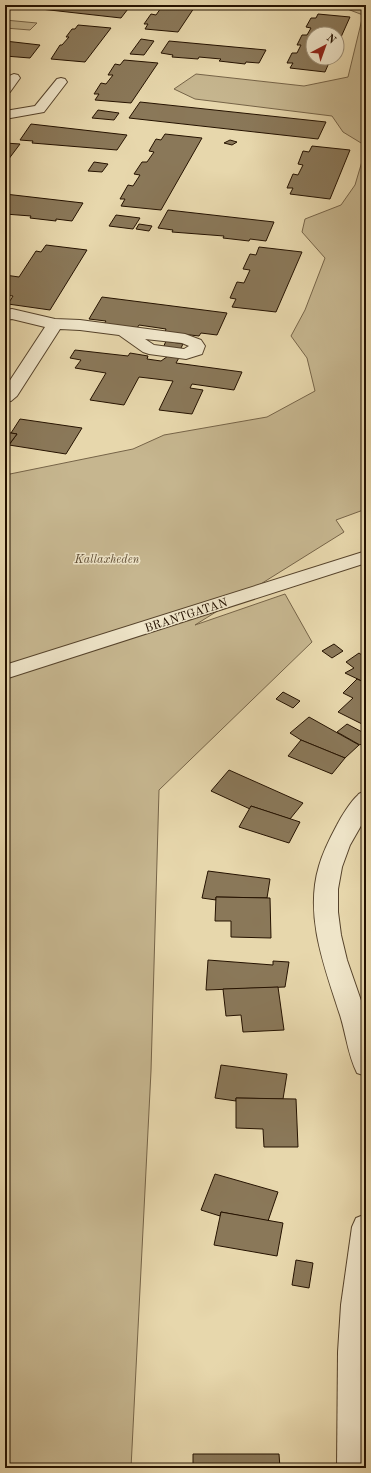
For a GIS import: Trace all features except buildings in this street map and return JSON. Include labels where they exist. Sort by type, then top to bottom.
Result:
[{"type":"street","points":[[5,89],[14,78]]},
{"type":"street","points":[[5,115],[39,109],[61,82]]},
{"type":"street","points":[[5,315],[12,314],[55,324],[80,325],[124,331]]},
{"type":"street","points":[[5,397],[11,392],[55,324]]},
{"type":"street","name":"BRANTGATAN","points":[[5,672],[366,557]]},
{"type":"street","points":[[366,800],[341,838],[328,872],[325,891],[331,948],[358,1028],[366,1065]]},
{"type":"street","points":[[353,1468],[359,1403],[353,1352],[355,1312],[366,1227]]},
{"type":"green space","points":[[342,5],[366,5],[366,146],[343,132],[332,116],[195,99],[174,89],[196,74],[304,86],[348,77],[363,15],[342,7]]},
{"type":"green space","points":[[5,20],[37,23],[30,30],[5,28]]},
{"type":"green space","name":"Kallaxheden","points":[[366,148],[366,237],[362,242],[366,247],[366,509],[336,520],[344,532],[195,625],[285,594],[312,642],[159,790],[151,1071],[131,1468],[5,1468],[5,475],[133,449],[164,435],[267,417],[315,391],[307,358],[291,336],[305,310],[325,258],[302,232],[305,219],[341,205],[355,185]]}]
